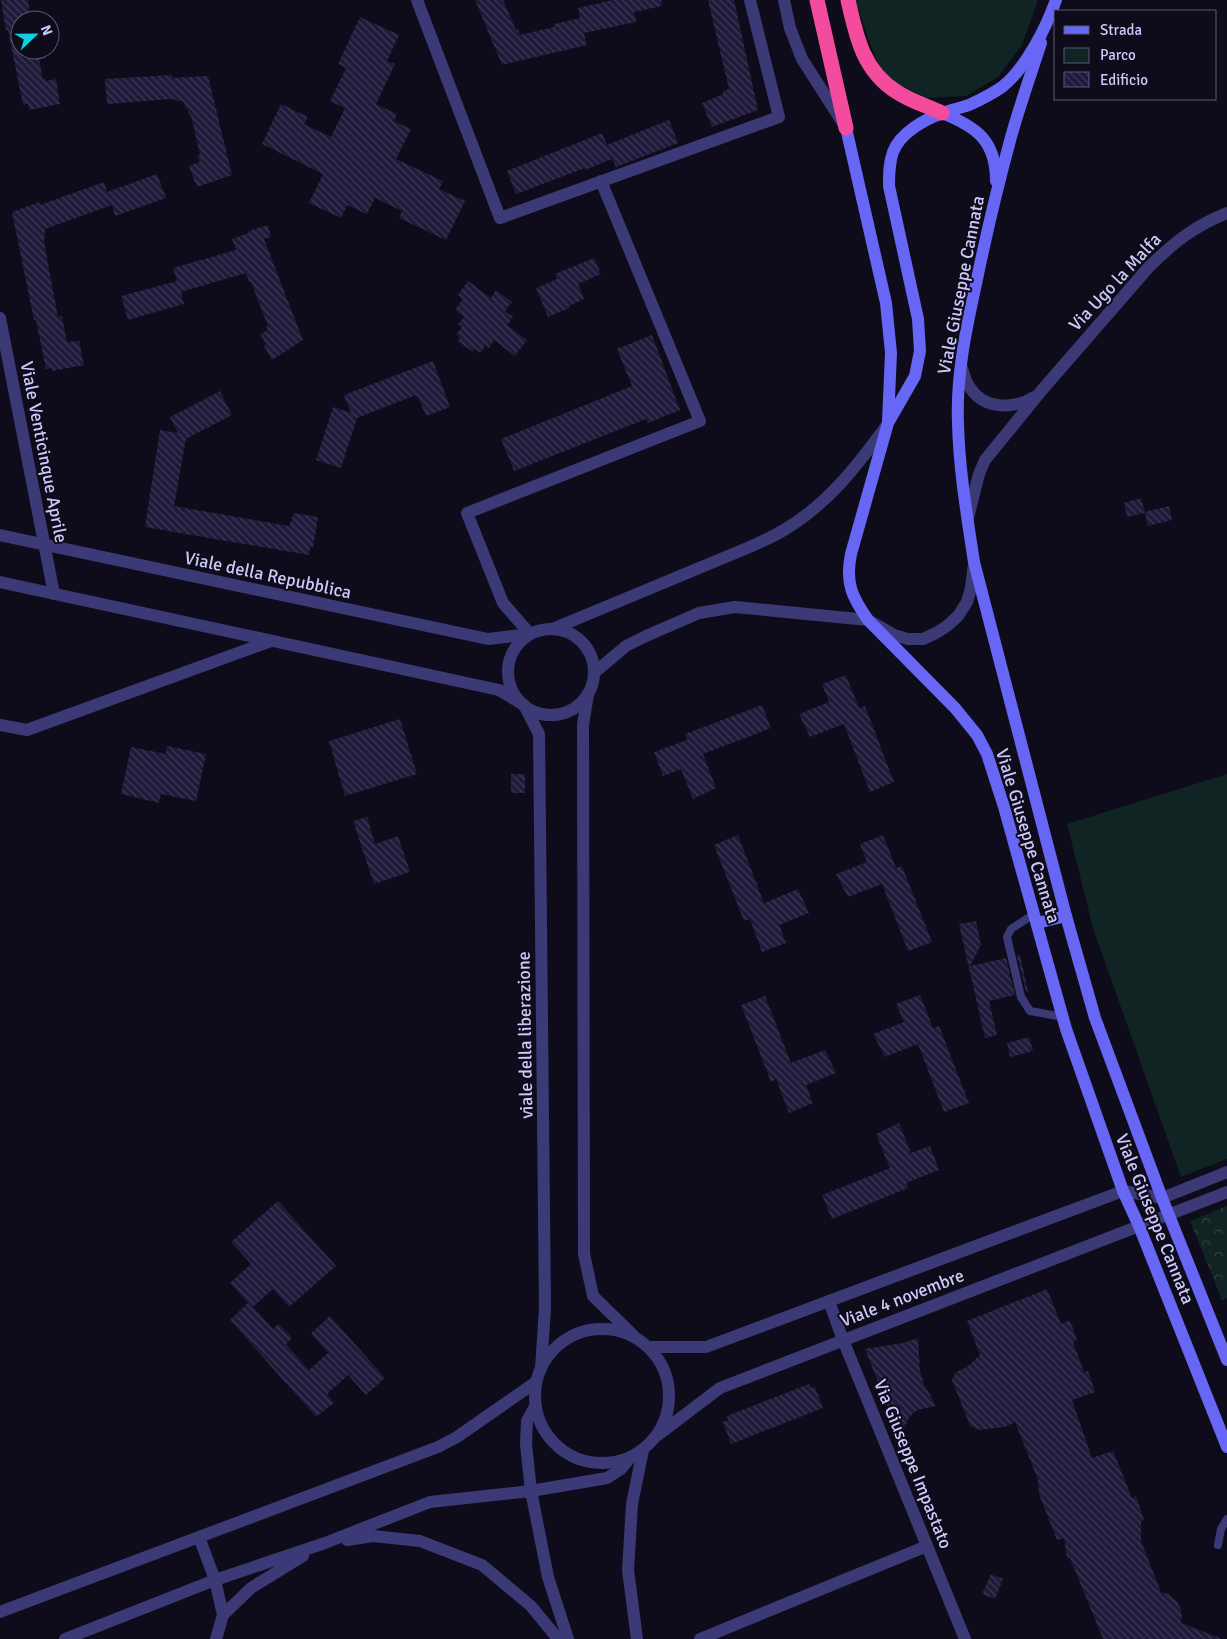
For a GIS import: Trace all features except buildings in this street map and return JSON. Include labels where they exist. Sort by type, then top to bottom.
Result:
[{"type":"highway","points":[[817,0],[846,128]]},
{"type":"highway","points":[[848,0],[858,40],[868,65],[880,79],[897,93],[942,113]]},
{"type":"street","points":[[417,0],[500,218],[779,117],[750,0]]},
{"type":"street","points":[[524,705],[514,695],[509,682],[508,668],[511,654],[519,642],[530,634],[542,629],[555,628],[784,530],[819,505],[854,470],[888,423],[891,352],[886,303],[846,128],[802,59],[790,28],[784,0]]},
{"type":"street","points":[[1047,24],[1056,0]]},
{"type":"street","name":"Viale Giuseppe Cannata","points":[[1047,24],[1020,67],[1003,86],[968,105],[929,119],[904,136],[894,150],[889,169],[889,186],[918,319],[920,351],[915,376],[888,423],[848,569],[851,592],[868,620],[955,708],[977,735],[987,754],[1080,1070],[1123,1192],[1139,1226],[1227,1447]]},
{"type":"street","name":"Viale Giuseppe Cannata","points":[[1047,24],[1012,136],[994,202],[971,308],[962,368],[958,422],[967,520],[974,562],[1066,916],[1095,1018],[1162,1198],[1227,1360]]},
{"type":"street","points":[[942,113],[976,130],[991,150],[995,163],[996,180],[994,202]]},
{"type":"street","points":[[530,634],[503,602],[467,513],[700,421],[602,181]]},
{"type":"street","name":"Via Ugo la Malfa","points":[[967,520],[978,474],[985,460],[1042,390],[1148,268],[1167,249],[1187,233],[1211,219],[1227,213]]},
{"type":"street","name":"Viale Venticinque Aprile","points":[[0,318],[54,594]]},
{"type":"street","name":"Via Ugo la Malfa","points":[[962,368],[971,389],[977,396],[995,405],[1003,406],[1022,403],[1033,398],[1042,390]]},
{"type":"street","name":"Viale della Repubblica","points":[[0,535],[488,639],[530,634]]},
{"type":"street","points":[[594,673],[626,646],[698,613],[735,607],[868,620],[894,635],[908,639],[923,639],[936,634],[958,616],[971,588],[974,562]]},
{"type":"street","points":[[0,582],[499,690],[537,713],[551,715],[566,712],[578,705],[588,694]]},
{"type":"street","points":[[555,628],[579,638],[590,654],[594,673],[588,694],[583,725],[584,1254],[593,1296],[633,1335],[649,1347],[663,1366],[669,1389],[668,1413],[658,1434],[644,1450],[630,1458],[610,1463],[589,1462],[570,1455],[553,1442],[542,1425],[536,1406],[536,1382],[540,1369],[552,1350],[569,1337],[590,1329],[612,1329],[633,1335]]},
{"type":"street","points":[[0,725],[26,730],[271,640]]},
{"type":"street","name":"viale della liberazione","points":[[524,705],[538,734],[545,1308],[540,1369]]},
{"type":"street","points":[[1035,918],[1066,916]]},
{"type":"street","points":[[1162,1198],[1227,1172]]},
{"type":"street","name":"Viale 4 novembre","points":[[649,1347],[706,1347],[1123,1192],[1162,1198]]},
{"type":"street","name":"Viale 4 novembre","points":[[658,1434],[720,1388],[1227,1192]]},
{"type":"street","name":"Via Giuseppe Impastato","points":[[829,1301],[843,1340],[965,1639]]},
{"type":"street","points":[[0,1612],[438,1446],[457,1437],[536,1382]]},
{"type":"street","points":[[536,1406],[527,1420],[526,1444],[531,1490],[548,1577],[568,1639]]},
{"type":"street","points":[[637,1639],[628,1570],[632,1504],[644,1450]]},
{"type":"street","points":[[65,1639],[215,1580],[325,1543],[430,1502],[531,1490],[607,1478],[621,1469],[630,1458]]},
{"type":"street","points":[[223,1615],[251,1588],[325,1543],[373,1536],[420,1541],[482,1565],[531,1606],[558,1639]]},
{"type":"street","points":[[199,1537],[215,1580],[223,1615],[216,1639]]},
{"type":"street","points":[[700,1639],[927,1546]]},
{"type":"lane","points":[[1035,918],[1011,929],[1007,937],[1021,997],[1030,1011],[1063,1017]]},
{"type":"lane","points":[[1218,1545],[1221,1529],[1227,1519]]},
{"type":"green space","points":[[855,0],[1038,0],[1022,45],[998,77],[966,96],[927,98],[893,82],[878,64]]},
{"type":"green space","points":[[1227,774],[1227,1159],[1181,1177],[1093,928],[1067,824]]},
{"type":"green space","points":[[1227,1206],[1227,1298],[1222,1300],[1190,1221]]}]
